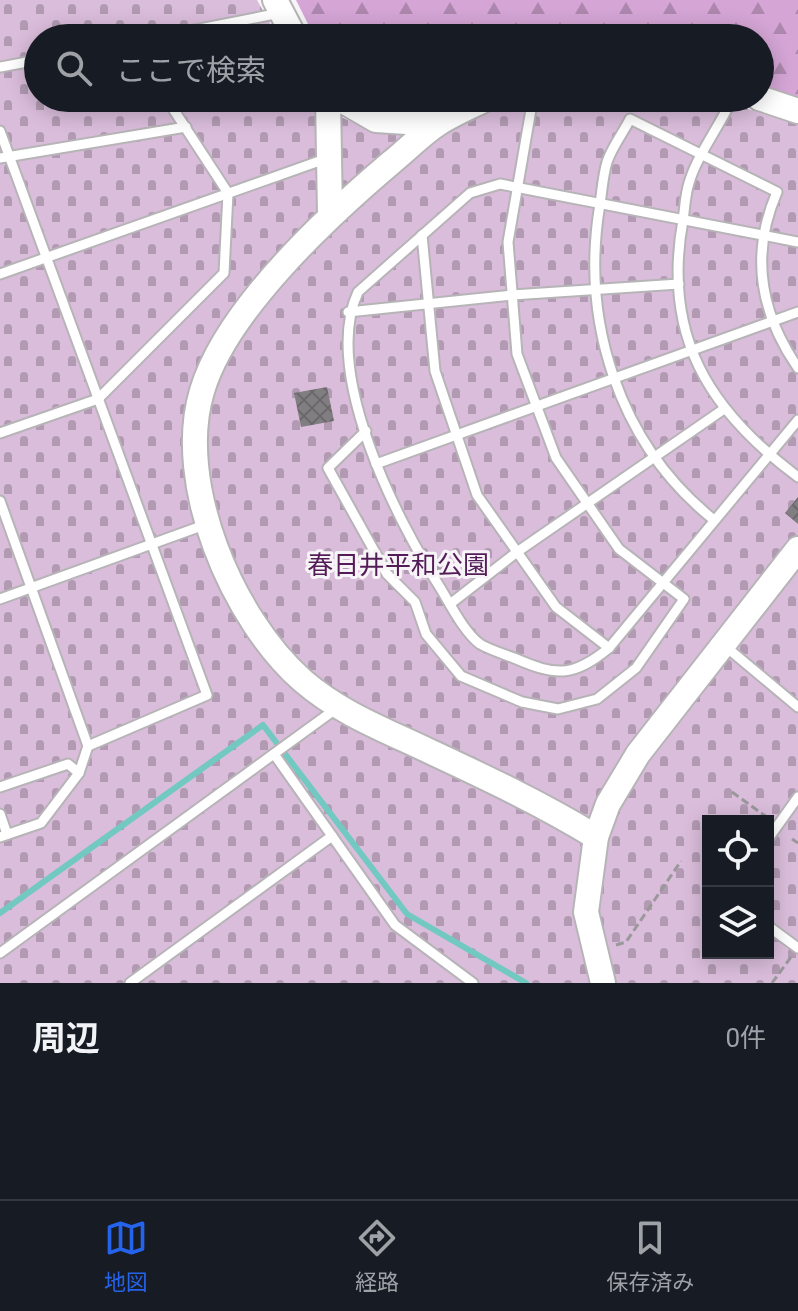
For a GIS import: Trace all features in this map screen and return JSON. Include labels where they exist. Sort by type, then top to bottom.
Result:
[{"type":"street","points":[[279,6],[288,24]]},
{"type":"street","points":[[774,103],[798,111]]},
{"type":"street","points":[[329,112],[332,157],[330,214]]},
{"type":"street","points":[[362,112],[376,120],[437,124]]},
{"type":"street","points":[[461,112],[437,124],[330,214],[232,327],[206,380],[195,426],[197,474],[207,524],[220,560],[256,625],[301,680],[337,708],[538,801],[596,837]]},
{"type":"street","points":[[603,983],[586,912],[596,837],[608,804],[638,754],[798,549]]},
{"type":"lane","points":[[209,24],[279,6]]},
{"type":"lane","points":[[0,67],[24,63]]},
{"type":"lane","points":[[0,433],[98,399],[224,273],[228,193],[176,112]]},
{"type":"lane","points":[[366,431],[328,468],[387,574],[415,602],[426,634],[461,676],[522,702],[558,709],[597,699],[636,668],[684,599],[619,549],[556,458],[517,354],[508,242],[531,112]]},
{"type":"lane","points":[[726,112],[689,182],[677,251],[681,317],[705,382],[724,409],[745,434],[798,477]]},
{"type":"lane","points":[[714,520],[681,493],[630,421],[599,336],[593,247],[607,162],[630,119],[777,192],[764,234],[761,269],[763,296],[779,341],[798,368]]},
{"type":"lane","points":[[4,157],[26,156],[186,127]]},
{"type":"lane","points":[[0,131],[4,157],[46,257],[207,695],[88,746]]},
{"type":"lane","points":[[0,274],[332,157]]},
{"type":"lane","points":[[798,242],[684,217],[500,184],[470,193],[358,292],[348,312],[352,386],[376,464],[407,535],[450,604],[480,643],[549,673],[587,666],[609,648],[798,420]]},
{"type":"lane","points":[[422,235],[435,371],[477,495],[556,607],[609,648]]},
{"type":"lane","points":[[348,312],[512,295],[679,284]]},
{"type":"lane","points":[[376,464],[798,312]]},
{"type":"lane","points":[[450,604],[517,552],[724,409]]},
{"type":"lane","points":[[0,501],[88,746],[79,773],[41,823],[4,836],[0,814]]},
{"type":"lane","points":[[0,599],[207,524]]},
{"type":"lane","points":[[723,644],[798,707]]},
{"type":"lane","points":[[0,953],[337,708]]},
{"type":"lane","points":[[274,754],[395,925],[473,983]]},
{"type":"lane","points":[[0,787],[68,764],[79,773]]},
{"type":"lane","points":[[774,831],[798,797]]},
{"type":"lane","points":[[130,983],[332,836]]},
{"type":"lane","points":[[774,930],[798,948]]},
{"type":"path","points":[[732,792],[778,825]]},
{"type":"path","points":[[792,839],[798,843]]},
{"type":"path","points":[[605,947],[626,942],[681,861]]},
{"type":"path","points":[[772,983],[798,948]]},
{"type":"green space","name":"春日井平和公園","points":[[0,0],[257,0],[270,24],[24,24],[24,112],[330,112],[374,132],[442,136],[490,112],[757,112],[798,125],[798,983],[0,983]]},
{"type":"green space","points":[[296,0],[798,0],[798,100],[774,92],[774,24],[308,24]]},
{"type":"building","points":[[327,387],[334,421],[301,427],[294,393]]},
{"type":"building","points":[[798,497],[798,524],[785,513]]},
{"type":"waterway","points":[[0,913],[263,725],[407,914],[526,983]]}]
